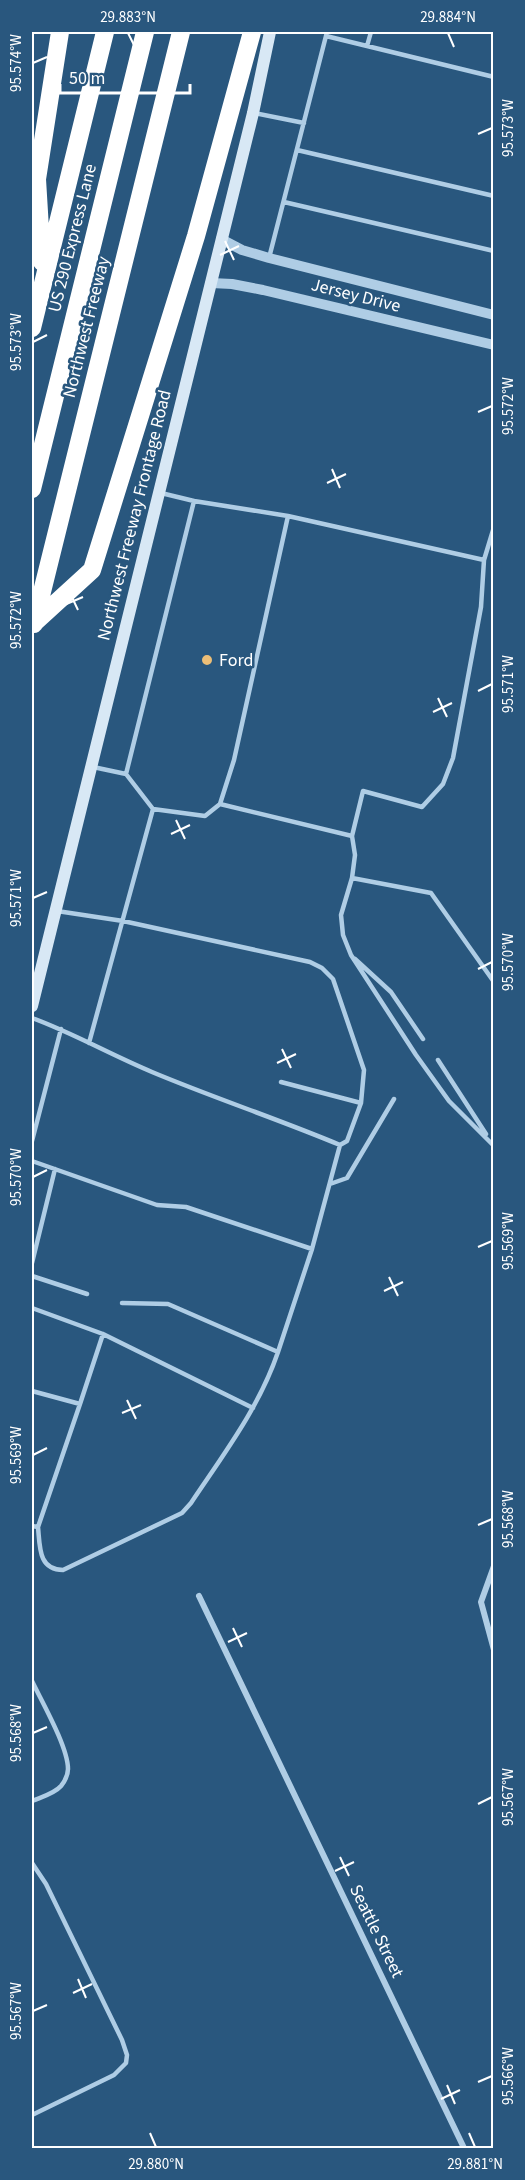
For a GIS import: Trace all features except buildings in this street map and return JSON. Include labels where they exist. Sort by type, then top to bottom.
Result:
[{"type":"highway","points":[[43,280],[37,179],[60,32]]},
{"type":"highway","points":[[32,328],[105,32]]},
{"type":"highway","name":"US 290 Express Lane","points":[[32,489],[145,32]]},
{"type":"highway","name":"Northwest Freeway","points":[[33,628],[181,32]]},
{"type":"highway","points":[[33,628],[92,570],[196,236],[252,32]]},
{"type":"main road","name":"Northwest Freeway Frontage Road","points":[[32,1006],[253,112],[270,32]]},
{"type":"street","name":"Jersey Drive","points":[[221,239],[242,250],[269,258],[494,315]]},
{"type":"street","name":"Jersey Drive","points":[[211,283],[232,284],[263,290],[494,345]]},
{"type":"street","points":[[494,1566],[481,1602],[494,1650]]},
{"type":"street","name":"Seattle Street","points":[[199,1596],[464,2148]]},
{"type":"lane","points":[[367,46],[371,32]]},
{"type":"lane","points":[[269,258],[326,34],[494,77]]},
{"type":"lane","points":[[253,112],[304,123]]},
{"type":"lane","points":[[297,150],[494,196]]},
{"type":"lane","points":[[284,202],[494,251]]},
{"type":"lane","points":[[158,493],[288,516],[484,560]]},
{"type":"lane","points":[[126,774],[194,501]]},
{"type":"lane","points":[[91,766],[126,774],[153,809],[205,816],[220,804],[234,760],[288,516]]},
{"type":"lane","points":[[489,1139],[449,1101],[403,1036],[351,956],[343,935],[341,915],[352,878],[355,855],[352,836],[363,791],[422,807],[443,784],[453,758],[481,607],[484,560],[494,527]]},
{"type":"lane","points":[[220,804],[352,836]]},
{"type":"lane","points":[[89,1043],[153,809]]},
{"type":"lane","points":[[352,878],[431,893],[494,982]]},
{"type":"lane","points":[[32,1018],[126,1061],[218,1099],[340,1144],[347,1142],[361,1103],[364,1070],[333,979],[322,968],[310,962],[123,921],[55,910]]},
{"type":"lane","points":[[351,956],[391,992],[423,1039]]},
{"type":"lane","points":[[32,1141],[60,1029]]},
{"type":"lane","points":[[438,1060],[494,1146]]},
{"type":"lane","points":[[281,1082],[361,1103]]},
{"type":"lane","points":[[330,1184],[347,1178],[394,1099]]},
{"type":"lane","points":[[103,1334],[80,1404],[34,1526],[45,1564],[52,1569],[63,1570],[182,1513],[191,1503],[253,1408],[270,1376],[312,1249],[340,1144]]},
{"type":"lane","points":[[32,1161],[157,1205],[186,1207],[312,1249]]},
{"type":"lane","points":[[32,1263],[55,1169]]},
{"type":"lane","points":[[32,1276],[87,1294]]},
{"type":"lane","points":[[122,1303],[168,1304],[278,1352]]},
{"type":"lane","points":[[32,1308],[103,1334],[253,1408]]},
{"type":"lane","points":[[32,1391],[80,1404]]},
{"type":"lane","points":[[32,1681],[61,1743],[68,1767],[67,1777],[55,1792],[32,1801]]},
{"type":"lane","points":[[32,1863],[46,1884],[122,2040],[127,2055],[126,2063],[114,2075],[32,2115]]},
{"type":"place","name":"Ford","points":[[207,660]]}]
